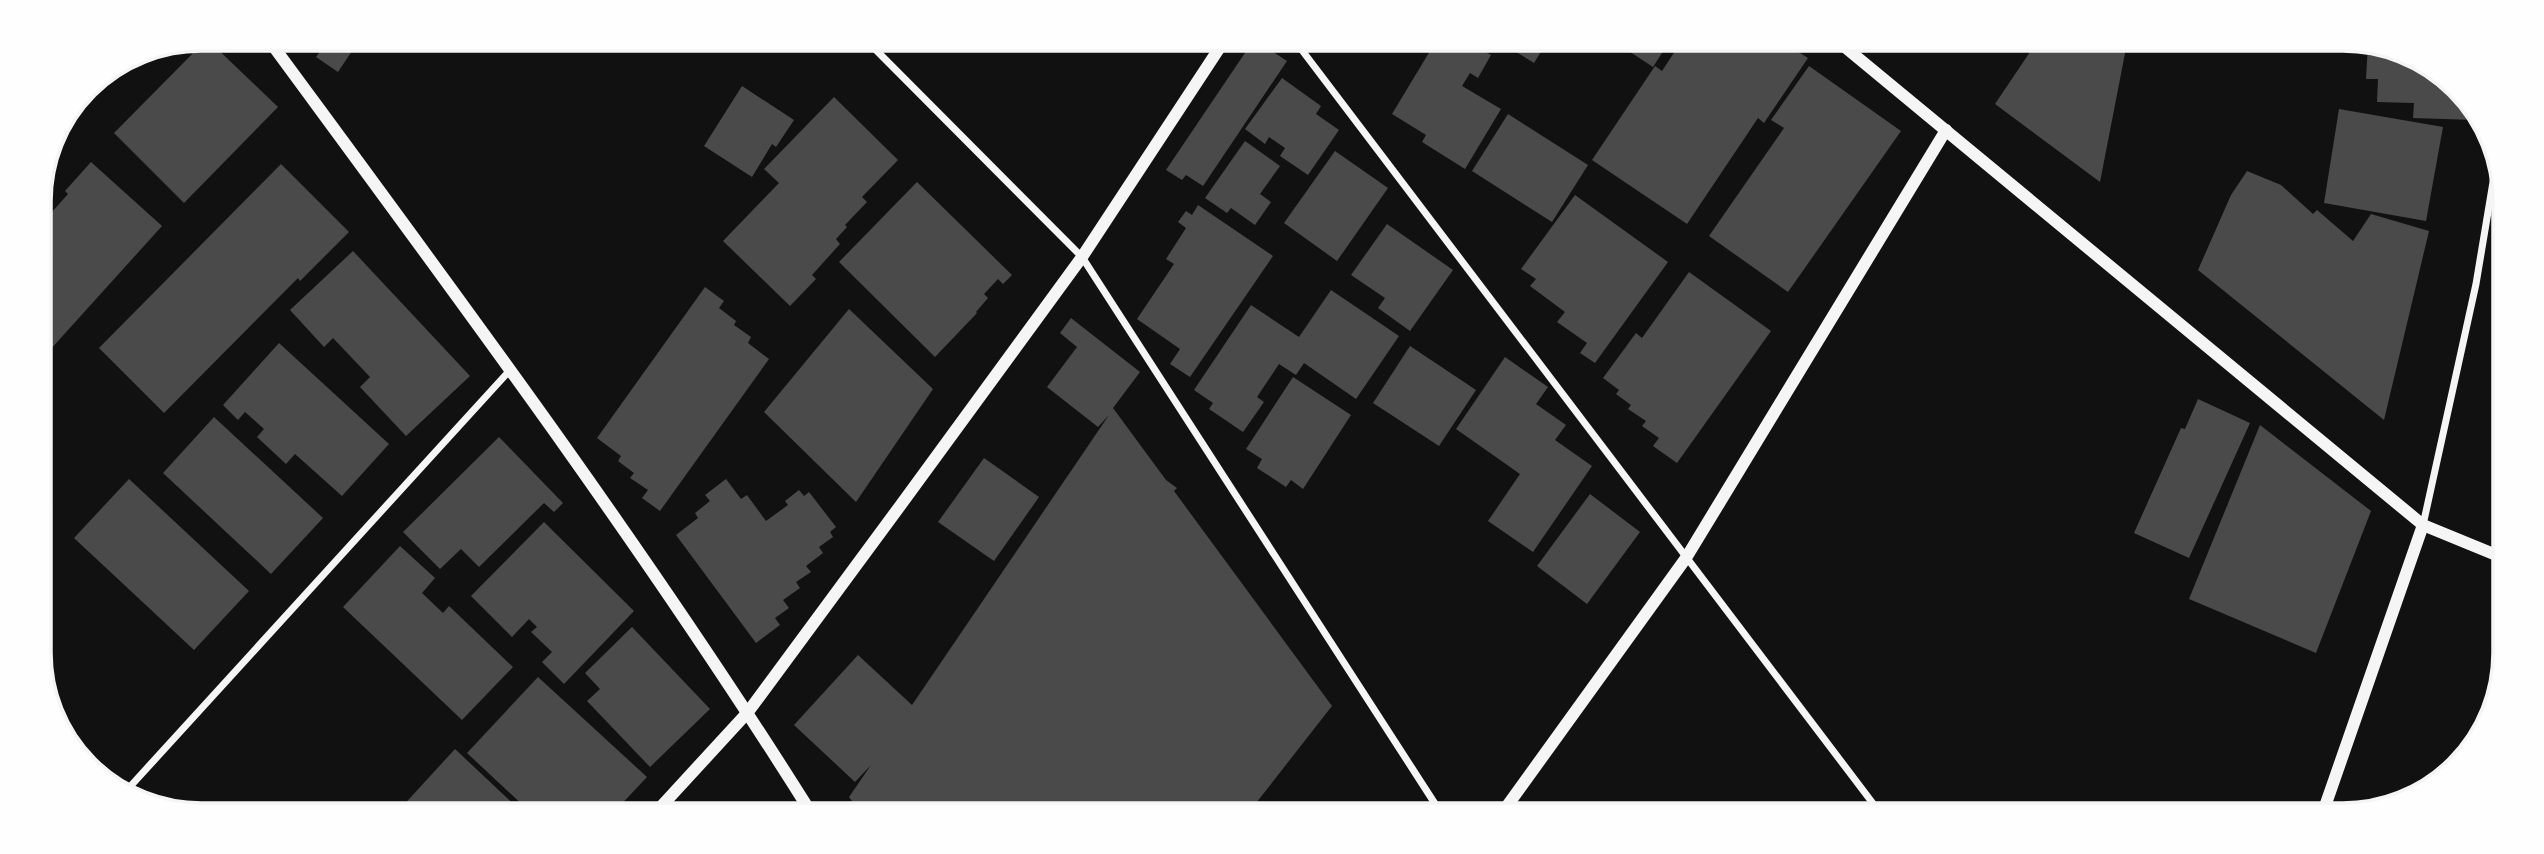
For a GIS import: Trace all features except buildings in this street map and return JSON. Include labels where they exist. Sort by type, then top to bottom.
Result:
[{"type":"street","points":[[277,51],[511,369],[748,712],[805,803]]},
{"type":"street","points":[[877,51],[1082,257],[1435,803]]},
{"type":"street","points":[[664,803],[748,712],[1082,257],[1217,51]]},
{"type":"street","points":[[1303,51],[1873,803]]},
{"type":"street","points":[[1850,51],[2423,526],[2493,553]]},
{"type":"street","points":[[1509,803],[1686,558],[1946,130]]},
{"type":"street","points":[[2326,803],[2423,526],[2476,284],[2492,186]]},
{"type":"street","points":[[131,786],[511,369]]}]
